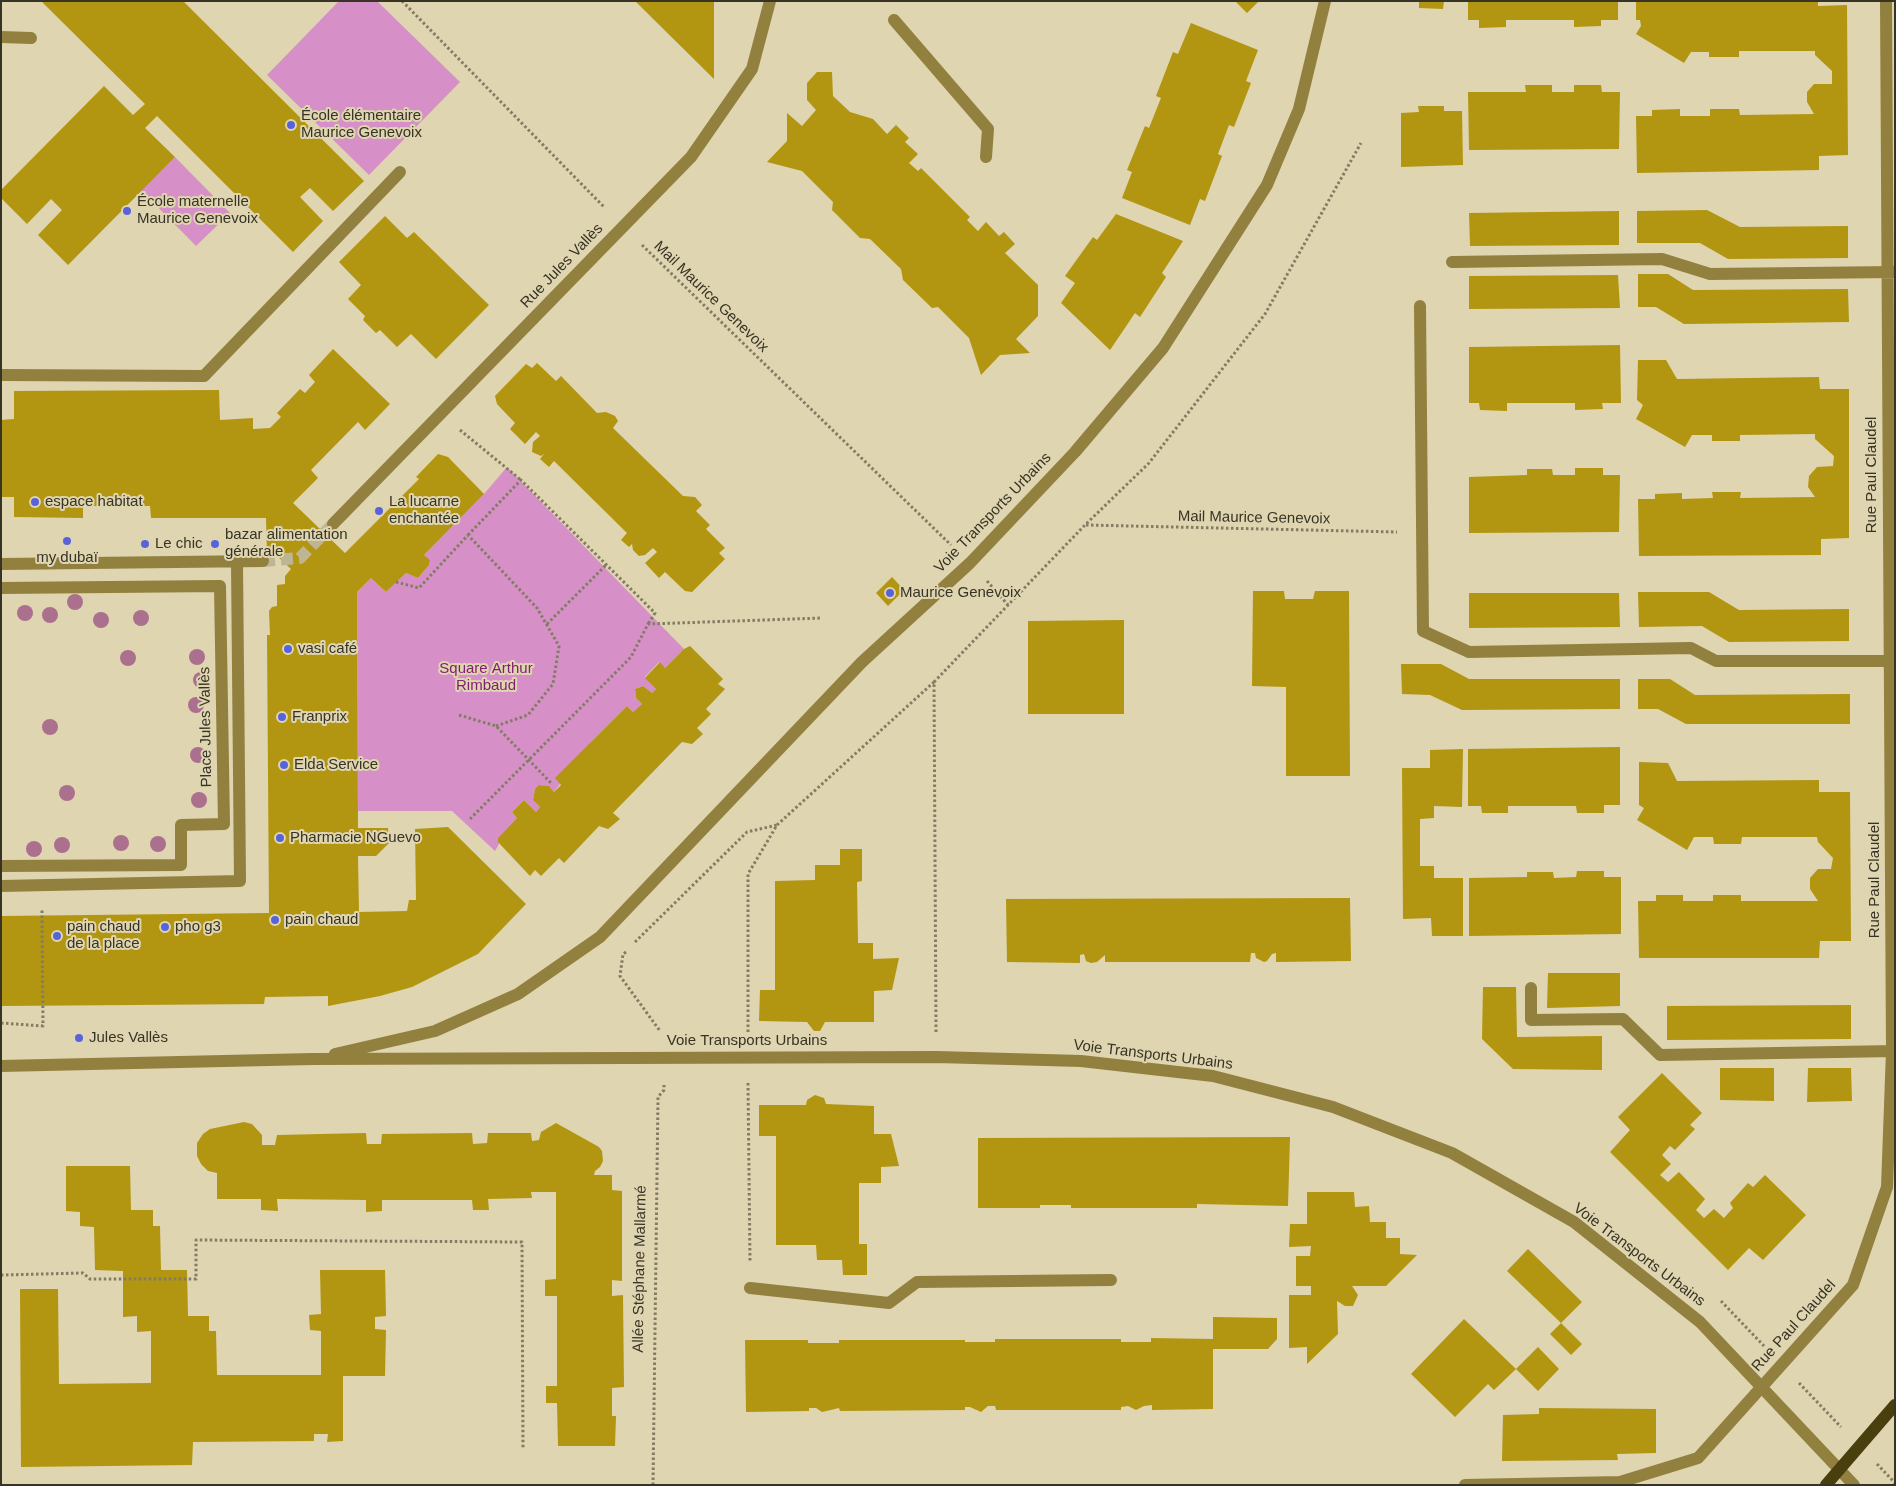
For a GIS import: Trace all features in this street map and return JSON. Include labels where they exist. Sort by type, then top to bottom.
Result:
[{"type":"main road","points":[[1826,1485],[1895,1405]]},
{"type":"street","name":"Rue Jules Vallès","points":[[333,524],[691,157],[752,69],[770,1]]},
{"type":"street","name":"Voie Transports Urbains","points":[[313,1059],[435,1031],[518,994],[600,938],[862,662],[970,563],[1075,452],[1163,348],[1262,194],[1299,109],[1325,1]]},
{"type":"street","name":"Rue Paul Claudel","points":[[1465,1485],[1620,1482],[1698,1458],[1853,1285],[1886,1186],[1894,1051],[1890,661],[1892,636],[1892,378],[1890,44],[1886,1]]},
{"type":"street","points":[[894,20],[988,129],[986,157]]},
{"type":"street","points":[[1,37],[30,38]]},
{"type":"street","points":[[1,375],[204,376],[400,172]]},
{"type":"street","points":[[1452,262],[1662,259],[1710,274],[1891,272]]},
{"type":"street","points":[[1420,306],[1423,631],[1470,652],[1691,648],[1716,661],[1890,661]]},
{"type":"street","points":[[1,564],[237,563],[263,561]]},
{"type":"street","points":[[1,886],[240,881],[237,563]]},
{"type":"street","name":"Place Jules Vallès","points":[[1,588],[220,586],[224,824],[181,825],[181,865],[1,866]]},
{"type":"street","points":[[1531,988],[1531,1020],[1623,1019],[1660,1055],[1894,1051]]},
{"type":"street","name":"Voie Transports Urbains","points":[[1,1066],[313,1059],[937,1057],[1081,1061],[1213,1076],[1333,1107],[1452,1153],[1574,1222],[1700,1322],[1854,1485]]},
{"type":"street","points":[[750,1288],[889,1303],[916,1282],[1111,1280]]},
{"type":"path","name":"Mail Maurice Genevoix","points":[[402,1],[623,226],[970,563],[1008,605]]},
{"type":"path","points":[[748,1021],[748,874],[777,825],[934,682],[1085,526],[1149,463],[1265,314],[1361,143]]},
{"type":"path","points":[[440,414],[521,480],[655,613],[631,657],[470,819]]},
{"type":"path","points":[[396,582],[419,588],[521,480]]},
{"type":"path","name":"Mail Maurice Genevoix","points":[[1085,526],[1422,532]]},
{"type":"path","points":[[468,536],[537,608],[559,646],[553,684],[528,715],[496,726]]},
{"type":"path","points":[[547,624],[606,565]]},
{"type":"path","points":[[648,624],[822,618]]},
{"type":"path","points":[[934,682],[937,1057]]},
{"type":"path","points":[[459,714],[496,726],[552,784]]},
{"type":"path","name":"Allée Stéphane Mallarmé","points":[[653,1485],[658,1097],[664,1090],[666,1038],[620,976],[623,954],[747,832],[777,825]]},
{"type":"path","points":[[1,1023],[43,1026],[40,916],[48,885]]},
{"type":"path","points":[[748,1099],[750,1288]]},
{"type":"path","points":[[1,1274],[83,1273],[90,1279],[196,1279],[196,1240],[522,1242],[523,1448]]},
{"type":"path","points":[[1721,1301],[1768,1350]]},
{"type":"path","points":[[1794,1378],[1848,1434]]},
{"type":"path","points":[[1875,1462],[1895,1483]]},
{"type":"green space","points":[[339,1],[377,1],[460,82],[369,175],[267,75]]},
{"type":"green space","points":[[175,157],[230,213],[196,246],[141,190]]},
{"type":"green space","name":"Square Arthur Rimbaud","points":[[507,467],[684,649],[665,668],[659,662],[645,677],[656,689],[652,693],[643,686],[635,689],[636,698],[642,704],[633,712],[627,706],[591,742],[554,792],[549,786],[540,785],[535,789],[533,800],[540,807],[536,812],[524,800],[512,812],[517,818],[498,838],[499,844],[495,851],[452,811],[358,811],[357,592],[371,578],[386,592],[406,573],[418,578],[429,565],[430,560],[424,555],[484,494]]},
{"type":"building","points":[[41,1],[183,1],[364,181],[333,211],[310,188],[300,197],[323,221],[293,252],[157,116],[145,128],[175,157],[68,265],[38,235],[62,210],[51,199],[27,224],[1,198],[1,190],[104,86],[133,115],[145,104]]},
{"type":"building","points":[[635,1],[714,1],[714,79]]},
{"type":"building","points":[[1235,1],[1259,1],[1247,13]]},
{"type":"building","points":[[1419,1],[1444,1],[1443,9],[1419,8]]},
{"type":"building","points":[[1468,1],[1618,1],[1618,20],[1601,20],[1601,26],[1574,27],[1574,20],[1506,20],[1506,27],[1479,28],[1479,20],[1468,20]]},
{"type":"building","points":[[1636,1],[1818,1],[1818,6],[1847,5],[1848,155],[1819,156],[1819,170],[1637,173],[1636,116],[1652,116],[1652,110],[1680,109],[1680,116],[1710,116],[1710,109],[1739,109],[1740,115],[1814,114],[1807,102],[1807,92],[1814,84],[1832,84],[1832,71],[1815,55],[1815,51],[1739,51],[1739,57],[1709,57],[1709,52],[1691,52],[1684,63],[1636,34],[1641,26],[1640,20],[1636,20]]},
{"type":"building","points":[[1191,23],[1258,50],[1246,81],[1251,83],[1234,127],[1229,125],[1218,154],[1222,156],[1205,201],[1200,199],[1190,225],[1122,198],[1132,172],[1127,170],[1145,126],[1149,128],[1161,98],[1156,96],[1173,52],[1178,54]]},
{"type":"building","points":[[817,72],[832,72],[833,96],[850,112],[873,119],[887,134],[896,125],[909,138],[905,142],[918,154],[909,163],[918,171],[921,168],[970,217],[967,220],[978,231],[986,222],[999,236],[1004,232],[1015,244],[1005,253],[1038,285],[1038,316],[1016,339],[1030,353],[1000,355],[981,375],[969,338],[938,307],[932,308],[903,280],[901,269],[870,239],[860,238],[832,210],[833,202],[802,171],[767,162],[787,141],[787,113],[802,126],[816,110],[807,100],[807,83]]},
{"type":"building","points":[[1525,85],[1552,85],[1552,92],[1574,92],[1574,85],[1601,85],[1602,92],[1620,92],[1619,149],[1469,150],[1468,92],[1526,92]]},
{"type":"building","points":[[1418,106],[1444,106],[1444,111],[1462,111],[1463,165],[1401,167],[1401,113],[1419,112]]},
{"type":"building","points":[[1707,210],[1740,227],[1848,226],[1848,258],[1728,259],[1700,243],[1637,243],[1637,211]]},
{"type":"building","points":[[1619,211],[1619,245],[1470,246],[1469,213]]},
{"type":"building","points":[[1116,214],[1183,241],[1162,273],[1166,277],[1140,317],[1135,313],[1110,350],[1061,303],[1075,283],[1065,276],[1093,237],[1097,240]]},
{"type":"building","points":[[385,216],[407,238],[414,232],[489,305],[436,359],[411,334],[397,347],[380,330],[376,333],[363,320],[365,316],[348,299],[361,285],[339,262]]},
{"type":"building","points":[[1638,274],[1668,274],[1693,290],[1848,289],[1849,322],[1684,324],[1656,307],[1638,307]]},
{"type":"building","points":[[1618,275],[1620,308],[1469,309],[1469,276]]},
{"type":"building","points":[[1620,345],[1621,403],[1602,403],[1603,409],[1575,410],[1575,403],[1507,403],[1507,411],[1480,410],[1479,403],[1469,403],[1469,347]]},
{"type":"building","points":[[333,349],[390,404],[365,430],[358,422],[311,470],[318,478],[293,503],[345,553],[419,479],[416,477],[438,454],[448,457],[484,494],[424,555],[430,560],[429,565],[418,578],[406,573],[386,592],[371,578],[357,592],[358,828],[388,828],[389,843],[376,856],[358,856],[359,912],[407,911],[409,900],[416,900],[415,829],[448,827],[526,904],[478,954],[412,987],[380,996],[328,1006],[328,996],[265,997],[264,1004],[1,1006],[1,916],[269,913],[267,635],[270,635],[269,611],[272,607],[277,606],[277,585],[285,584],[285,576],[291,569],[277,556],[267,555],[266,518],[151,518],[150,506],[83,506],[83,518],[14,517],[14,497],[1,497],[1,420],[14,419],[14,391],[219,390],[220,420],[253,418],[253,429],[270,428],[281,417],[277,413],[300,389],[305,393],[315,382],[309,375]]},
{"type":"building","points":[[1638,360],[1666,360],[1677,379],[1819,377],[1820,389],[1849,389],[1849,538],[1821,539],[1821,555],[1639,556],[1638,499],[1655,499],[1655,494],[1682,493],[1682,499],[1713,498],[1712,492],[1741,492],[1740,498],[1815,497],[1808,487],[1809,476],[1817,467],[1833,466],[1834,456],[1815,439],[1815,434],[1740,435],[1740,441],[1712,441],[1712,435],[1692,435],[1685,447],[1636,419],[1643,405],[1637,400]]},
{"type":"building","points":[[537,363],[556,381],[561,376],[597,413],[606,412],[615,416],[618,421],[613,428],[683,496],[695,497],[702,505],[696,511],[710,525],[706,529],[725,548],[719,553],[725,559],[692,592],[685,591],[665,572],[659,578],[645,563],[657,552],[653,548],[645,555],[639,556],[633,550],[632,544],[629,547],[621,540],[627,533],[554,461],[549,467],[540,459],[544,454],[541,456],[532,452],[533,442],[540,436],[536,432],[525,444],[510,429],[515,423],[497,404],[495,396],[526,364],[532,368]]},
{"type":"building","points":[[1575,468],[1603,468],[1603,475],[1620,475],[1619,532],[1469,533],[1469,477],[1527,475],[1527,469],[1552,469],[1553,475],[1575,475]]},
{"type":"building","points":[[892,577],[904,590],[888,606],[876,593]]},
{"type":"building","points":[[1253,591],[1284,591],[1285,599],[1313,599],[1315,591],[1349,591],[1350,776],[1286,776],[1286,687],[1252,686]]},
{"type":"building","points":[[1638,592],[1709,592],[1739,610],[1849,609],[1849,641],[1729,642],[1702,626],[1639,627]]},
{"type":"building","points":[[1469,593],[1619,593],[1620,627],[1469,628]]},
{"type":"building","points":[[1124,620],[1124,714],[1028,714],[1028,621]]},
{"type":"building","points":[[690,646],[723,679],[718,684],[725,689],[706,709],[711,714],[697,728],[703,734],[692,744],[682,742],[613,813],[620,819],[608,829],[599,826],[564,863],[559,858],[541,876],[535,870],[530,876],[498,842],[498,838],[517,818],[512,812],[524,800],[536,812],[540,807],[533,800],[535,789],[539,785],[549,786],[554,792],[561,785],[555,778],[627,706],[633,712],[642,704],[636,698],[635,689],[643,686],[652,693],[656,689],[645,678],[660,662],[665,668],[684,649]]},
{"type":"building","points":[[1401,664],[1441,664],[1469,679],[1620,679],[1620,709],[1462,710],[1430,695],[1402,694]]},
{"type":"building","points":[[1638,679],[1670,679],[1695,695],[1850,694],[1850,724],[1686,724],[1658,709],[1638,709]]},
{"type":"building","points":[[1620,747],[1620,805],[1604,805],[1604,813],[1577,813],[1576,806],[1508,806],[1508,813],[1482,813],[1481,806],[1468,806],[1468,749]]},
{"type":"building","points":[[1463,749],[1462,807],[1434,806],[1434,818],[1420,819],[1420,866],[1434,866],[1434,878],[1463,878],[1463,936],[1432,936],[1431,918],[1403,919],[1402,768],[1430,768],[1430,750]]},
{"type":"building","points":[[1639,762],[1668,763],[1677,781],[1819,780],[1819,792],[1850,792],[1851,941],[1820,941],[1819,958],[1639,958],[1638,901],[1656,901],[1656,895],[1683,895],[1683,901],[1713,901],[1713,895],[1741,895],[1741,901],[1818,901],[1810,889],[1810,878],[1818,869],[1831,869],[1833,858],[1818,842],[1817,837],[1742,837],[1741,844],[1714,844],[1713,837],[1694,837],[1687,850],[1637,820],[1644,808],[1639,805]]},
{"type":"building","points":[[840,849],[862,849],[862,881],[857,882],[858,943],[873,943],[873,959],[899,958],[892,990],[874,991],[874,1022],[825,1022],[820,1031],[814,1031],[807,1022],[759,1021],[760,990],[775,990],[775,881],[815,880],[815,865],[840,865]]},
{"type":"building","points":[[1577,871],[1604,871],[1604,877],[1621,877],[1621,934],[1469,936],[1469,878],[1527,877],[1527,872],[1553,872],[1554,878],[1576,877]]},
{"type":"building","points":[[1350,898],[1351,961],[1276,962],[1276,953],[1272,954],[1264,962],[1256,958],[1255,953],[1251,953],[1250,962],[1105,962],[1105,955],[1097,962],[1091,963],[1086,961],[1084,954],[1080,955],[1080,963],[1007,962],[1006,899]]},
{"type":"building","points":[[1548,973],[1620,973],[1620,1006],[1547,1008]]},
{"type":"building","points":[[1483,987],[1516,987],[1517,1037],[1602,1036],[1602,1070],[1513,1069],[1482,1039]]},
{"type":"building","points":[[1851,1005],[1851,1039],[1667,1040],[1667,1006]]},
{"type":"building","points":[[1720,1068],[1774,1068],[1774,1101],[1720,1100]]},
{"type":"building","points":[[1808,1068],[1851,1068],[1852,1101],[1807,1102]]},
{"type":"building","points":[[1662,1073],[1702,1113],[1690,1125],[1695,1129],[1675,1150],[1670,1146],[1662,1155],[1671,1164],[1660,1175],[1668,1182],[1679,1172],[1705,1199],[1696,1210],[1704,1218],[1714,1209],[1724,1218],[1733,1208],[1730,1203],[1748,1183],[1753,1187],[1765,1175],[1806,1215],[1763,1260],[1749,1248],[1728,1270],[1610,1152],[1630,1130],[1618,1117]]},
{"type":"building","points":[[815,1095],[824,1098],[826,1104],[874,1106],[874,1134],[891,1134],[899,1166],[881,1167],[881,1183],[859,1183],[859,1244],[867,1244],[867,1275],[843,1275],[842,1260],[817,1260],[816,1245],[776,1245],[776,1136],[759,1136],[759,1105],[806,1105],[807,1100]]},
{"type":"building","points":[[244,1122],[252,1124],[262,1135],[262,1145],[275,1145],[277,1135],[366,1133],[367,1144],[381,1144],[382,1134],[472,1133],[473,1144],[487,1143],[488,1133],[531,1133],[532,1141],[539,1140],[541,1132],[556,1123],[599,1147],[602,1151],[603,1161],[594,1175],[612,1175],[612,1190],[622,1191],[622,1281],[612,1280],[612,1296],[623,1295],[624,1387],[612,1388],[612,1416],[616,1416],[615,1446],[558,1446],[557,1403],[546,1403],[546,1386],[557,1386],[557,1296],[545,1296],[545,1280],[556,1279],[556,1192],[531,1192],[532,1198],[488,1199],[489,1210],[473,1210],[472,1200],[382,1200],[382,1211],[366,1212],[366,1200],[277,1199],[278,1211],[261,1210],[261,1199],[217,1199],[217,1173],[208,1171],[201,1164],[197,1156],[197,1143],[203,1134],[210,1129]]},
{"type":"building","points":[[1290,1137],[1288,1206],[1197,1204],[1197,1208],[1071,1208],[1071,1205],[1040,1205],[1040,1208],[978,1208],[978,1138]]},
{"type":"building","points":[[66,1166],[130,1166],[131,1210],[153,1210],[153,1226],[160,1226],[161,1270],[187,1270],[188,1316],[209,1316],[209,1331],[216,1331],[217,1375],[321,1375],[321,1331],[310,1330],[309,1315],[321,1314],[320,1270],[385,1270],[386,1316],[375,1317],[375,1329],[386,1330],[385,1376],[343,1376],[343,1441],[327,1442],[328,1434],[314,1434],[314,1441],[193,1442],[192,1465],[21,1467],[20,1289],[58,1289],[59,1384],[151,1383],[151,1331],[137,1332],[137,1316],[123,1317],[123,1271],[95,1270],[94,1227],[80,1226],[80,1212],[66,1211]]},
{"type":"building","points":[[1307,1192],[1354,1192],[1355,1207],[1369,1206],[1370,1222],[1386,1222],[1386,1238],[1400,1238],[1400,1254],[1417,1255],[1386,1286],[1352,1286],[1358,1295],[1353,1306],[1345,1306],[1337,1301],[1338,1334],[1307,1364],[1307,1347],[1289,1348],[1289,1295],[1311,1295],[1311,1286],[1296,1286],[1296,1256],[1310,1256],[1311,1246],[1289,1247],[1290,1224],[1307,1224]]},
{"type":"building","points":[[1528,1249],[1582,1302],[1561,1323],[1507,1271]]},
{"type":"building","points":[[1213,1317],[1277,1318],[1277,1339],[1268,1349],[1213,1349],[1213,1409],[1152,1410],[1152,1405],[1136,1410],[1128,1406],[1121,1407],[1121,1410],[996,1410],[995,1406],[988,1406],[981,1412],[965,1407],[965,1410],[840,1411],[839,1408],[822,1412],[816,1408],[809,1408],[809,1411],[746,1412],[745,1340],[808,1340],[808,1343],[839,1343],[839,1340],[965,1340],[965,1342],[995,1342],[995,1339],[1121,1339],[1121,1342],[1151,1342],[1151,1338],[1213,1339]]},
{"type":"building","points":[[1464,1319],[1516,1369],[1494,1390],[1488,1384],[1455,1417],[1411,1374]]},
{"type":"building","points":[[1561,1323],[1582,1344],[1571,1355],[1550,1334]]},
{"type":"building","points":[[1538,1347],[1559,1369],[1538,1391],[1516,1369]]},
{"type":"building","points":[[1539,1408],[1656,1409],[1656,1453],[1617,1454],[1618,1460],[1502,1461],[1503,1415],[1539,1414]]},
{"type":"tunnel","points":[[263,561],[300,558],[333,524]]},
{"type":"place","name":"École élémentaire Maurice Genevoix","points":[[291,125]]},
{"type":"place","name":"École maternelle Maurice Genevoix","points":[[127,211]]},
{"type":"place","name":"espace habitat","points":[[35,502]]},
{"type":"place","name":"La lucarne enchantée","points":[[379,511]]},
{"type":"place","name":"my dubaï","points":[[67,541]]},
{"type":"place","name":"Le chic","points":[[145,544]]},
{"type":"place","name":"bazar alimentation générale","points":[[215,544]]},
{"type":"place","name":"Maurice Genevoix","points":[[890,593]]},
{"type":"place","name":"vasi café","points":[[288,649]]},
{"type":"place","name":"Franprix","points":[[282,717]]},
{"type":"place","name":"Elda Service","points":[[284,765]]},
{"type":"place","name":"Pharmacie NGuevo","points":[[280,838]]},
{"type":"place","name":"pain chaud","points":[[275,920]]},
{"type":"place","name":"pho g3","points":[[165,927]]},
{"type":"place","name":"pain chaud de la place","points":[[57,936]]},
{"type":"place","name":"Jules Vallès","points":[[79,1038]]}]
